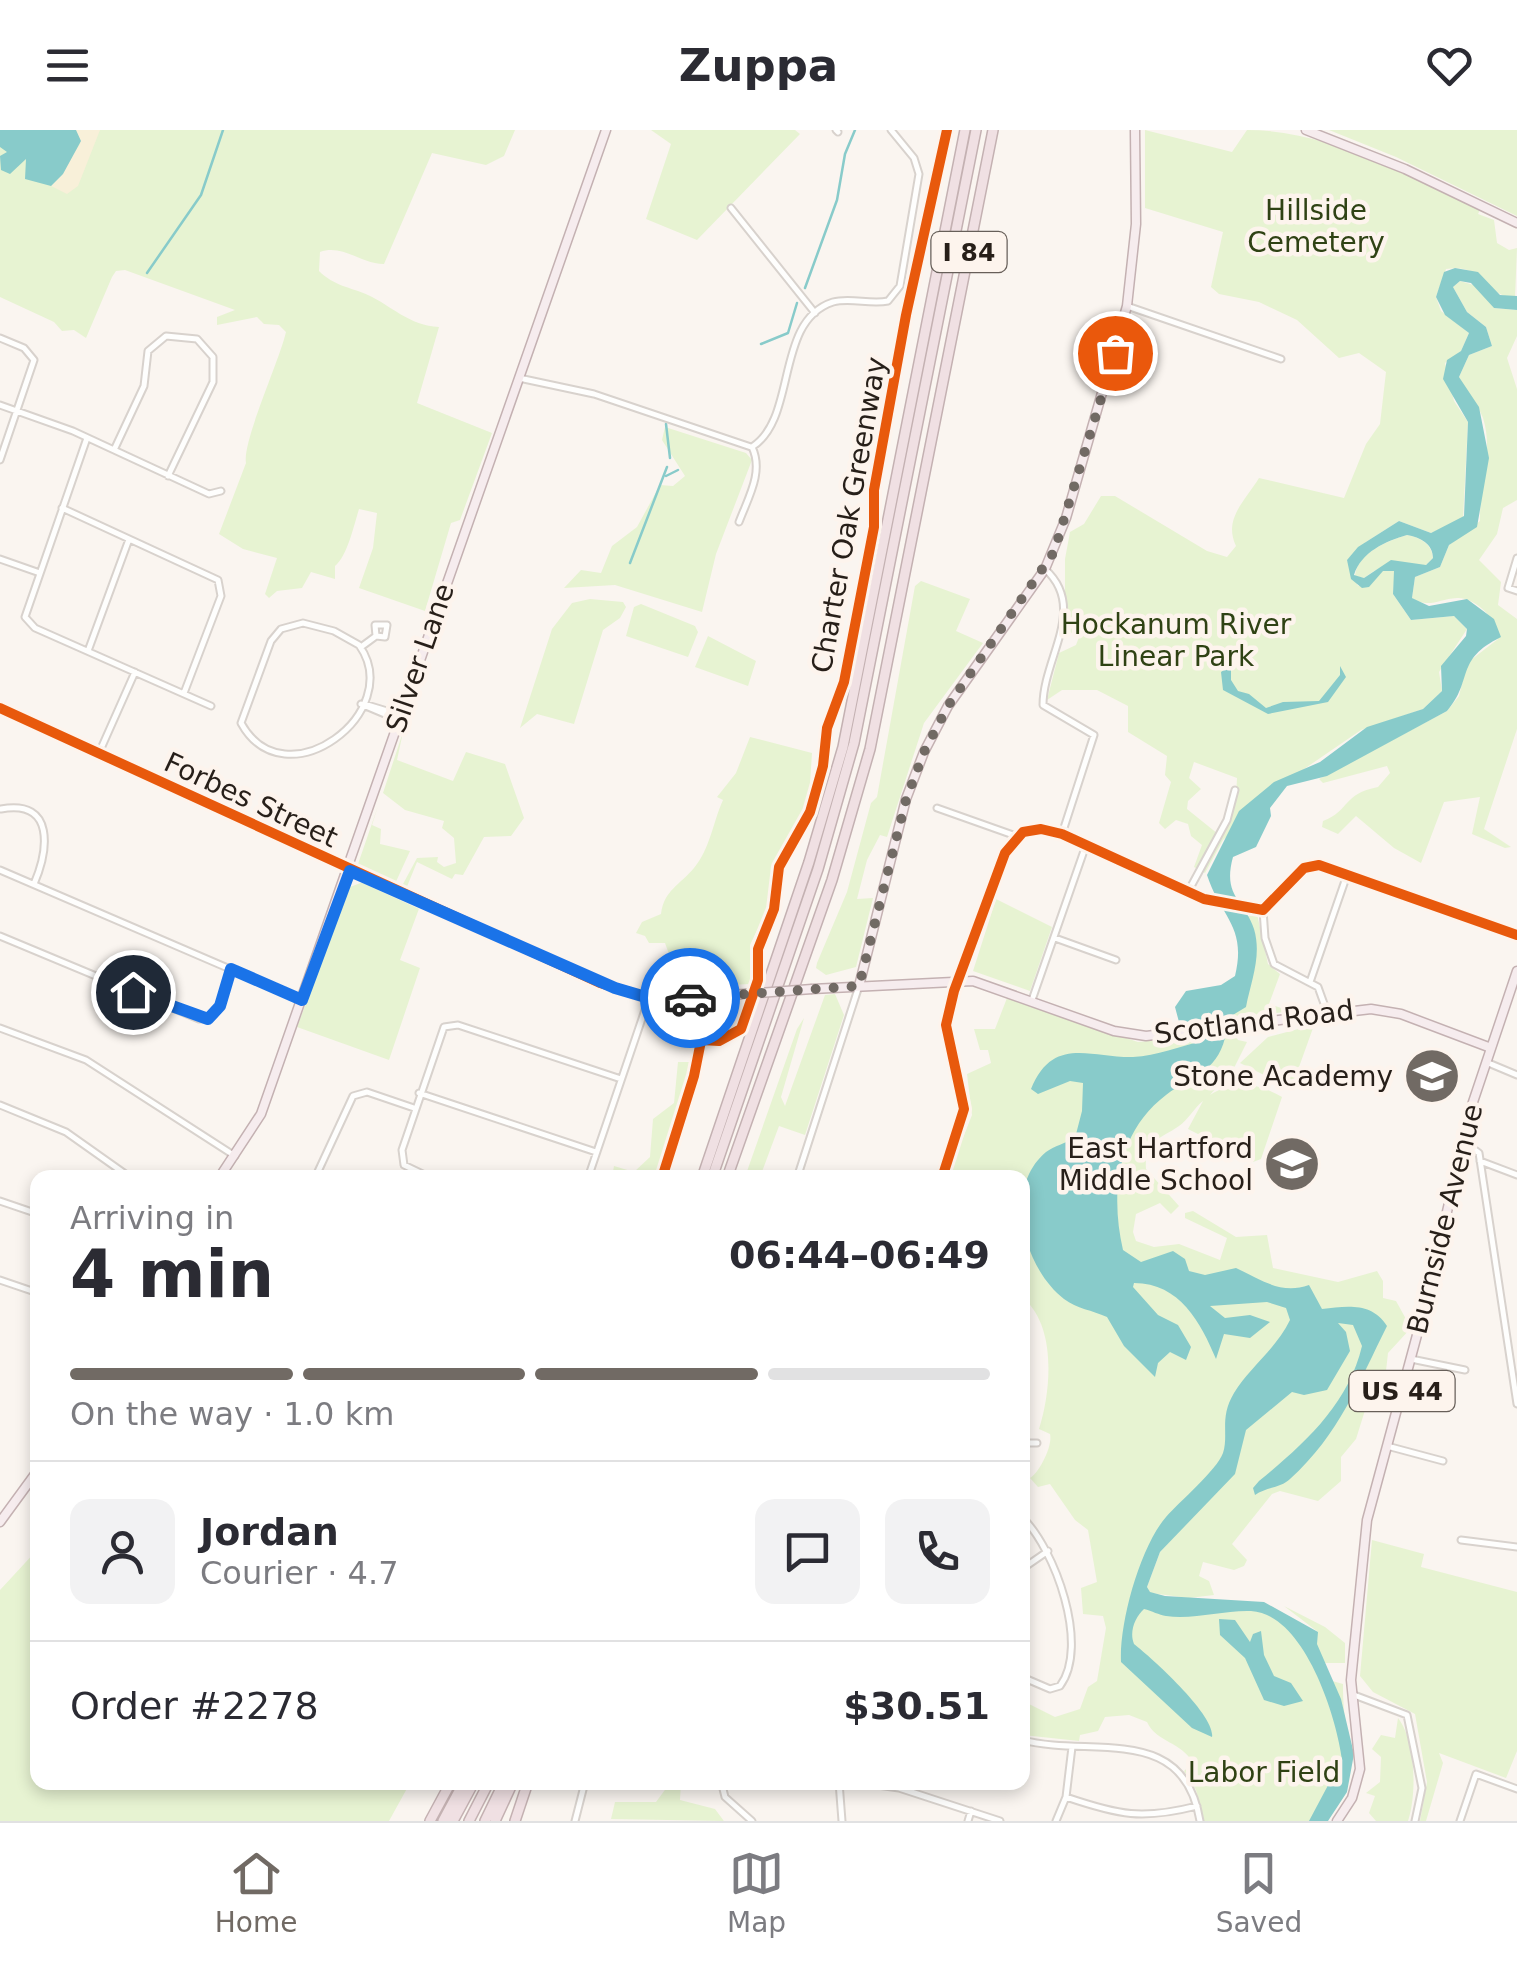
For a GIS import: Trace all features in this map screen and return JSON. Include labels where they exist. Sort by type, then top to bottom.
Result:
[{"type":"highway","name":"I 84","points":[[705,1170],[816,842],[850,717],[966,130]]},
{"type":"highway","points":[[717,1170],[818,869],[852,754],[979,130]]},
{"type":"highway","name":"I 84","points":[[730,1170],[832,880],[872,741],[993,130]]},
{"type":"highway","points":[[430,1821],[447,1790]]},
{"type":"highway","points":[[442,1821],[459,1790]]},
{"type":"highway","points":[[452,1821],[469,1790]]},
{"type":"highway","points":[[472,1821],[488,1790]]},
{"type":"highway","points":[[486,1821],[500,1790]]},
{"type":"highway","points":[[495,1821],[509,1790]]},
{"type":"highway","points":[[515,1821],[525,1790]]},
{"type":"main road","name":"Silver Lane","points":[[225,1170],[261,1114],[350,871],[606,130]]},
{"type":"main road","points":[[859,986],[906,800],[924,752],[948,706],[1045,569],[1066,518],[1127,306],[1136,224],[1135,130]]},
{"type":"main road","points":[[1306,130],[1405,169],[1517,223]]},
{"type":"main road","name":"Forbes Street","points":[[0,708],[600,983],[649,998],[958,980]]},
{"type":"main road","name":"Burnside Avenue","points":[[1337,1821],[1352,1798],[1360,1769],[1351,1694],[1367,1520],[1411,1359],[1463,1141],[1486,1062],[1512,1001],[1517,971]]},
{"type":"main road","name":"Scotland Road","points":[[958,980],[993,985],[1130,1034],[1164,1036],[1328,1012],[1386,1010],[1491,1048]]},
{"type":"main road","points":[[1,1520],[30,1481]]},
{"type":"street","points":[[752,447],[769,429],[798,340],[815,313],[832,302],[888,301],[900,286],[919,174],[914,158],[891,130]]},
{"type":"street","points":[[731,208],[815,313]]},
{"type":"street","points":[[1127,306],[1281,359]]},
{"type":"street","points":[[114,450],[144,386],[148,351],[166,336],[197,340],[213,358],[213,382],[168,476]]},
{"type":"street","points":[[0,338],[24,348],[34,360],[0,460]]},
{"type":"street","points":[[519,378],[594,394],[752,447]]},
{"type":"street","points":[[0,405],[88,438],[209,494],[221,492]]},
{"type":"street","points":[[88,438],[37,572],[25,610],[28,624],[211,706]]},
{"type":"street","points":[[739,522],[755,479],[757,462],[752,447]]},
{"type":"street","points":[[62,508],[128,542],[212,576],[222,587],[184,693]]},
{"type":"street","points":[[88,651],[128,542]]},
{"type":"street","points":[[1517,558],[1508,588],[1517,591]]},
{"type":"street","points":[[0,559],[37,572]]},
{"type":"street","points":[[1045,569],[1060,584],[1064,617],[1043,705],[1094,735],[1062,834]]},
{"type":"street","points":[[303,623],[317,626],[361,647],[368,679],[361,704],[346,732],[312,753],[269,748],[240,724],[270,641],[281,629],[303,623]]},
{"type":"street","points":[[361,647],[376,636]]},
{"type":"street","points":[[99,753],[135,672]]},
{"type":"street","points":[[361,704],[400,718]]},
{"type":"street","points":[[1189,890],[1227,820],[1236,790]]},
{"type":"street","points":[[937,808],[1016,836],[1038,829],[1062,834],[1217,903],[1263,910]]},
{"type":"street","points":[[1,809],[32,814],[46,833],[45,857],[34,884]]},
{"type":"street","points":[[945,1170],[964,1109],[946,1025],[958,980],[1016,836]]},
{"type":"street","points":[[1032,1000],[1086,845]]},
{"type":"street","points":[[1328,1012],[1322,992],[1274,964],[1265,938],[1263,910],[1304,868],[1320,865],[1348,872],[1517,935]]},
{"type":"street","points":[[0,870],[302,1000]]},
{"type":"street","points":[[1310,982],[1348,872]]},
{"type":"street","points":[[0,936],[199,1019],[215,1014],[231,969]]},
{"type":"street","points":[[1054,938],[1116,960]]},
{"type":"street","points":[[800,1170],[859,986]]},
{"type":"street","points":[[590,1170],[649,998]]},
{"type":"street","points":[[410,1170],[402,1159],[414,1108],[441,1030],[450,1024],[621,1079]]},
{"type":"street","points":[[0,1028],[86,1060],[235,1156]]},
{"type":"street","points":[[1486,1062],[1517,1074]]},
{"type":"street","points":[[319,1170],[353,1096],[367,1092],[414,1108]]},
{"type":"street","points":[[419,1093],[596,1152]]},
{"type":"street","points":[[0,1105],[66,1132],[120,1170]]},
{"type":"street","points":[[1463,1141],[1475,1148],[1480,1161],[1517,1404]]},
{"type":"street","points":[[1480,1161],[1517,1175]]},
{"type":"street","points":[[0,1201],[30,1211]]},
{"type":"street","points":[[0,1280],[30,1290]]},
{"type":"street","points":[[1411,1359],[1464,1370]]},
{"type":"street","points":[[1030,1444],[1037,1444]]},
{"type":"street","points":[[1387,1446],[1443,1461]]},
{"type":"street","points":[[1030,1527],[1048,1551],[1066,1605],[1068,1667],[1060,1686],[1050,1689],[1030,1680]]},
{"type":"street","points":[[1461,1540],[1517,1548]]},
{"type":"street","points":[[1030,1563],[1048,1551]]},
{"type":"street","points":[[1351,1694],[1407,1715],[1422,1788],[1416,1821]]},
{"type":"street","points":[[1030,1741],[1155,1755],[1187,1782],[1200,1821]]},
{"type":"street","points":[[1056,1821],[1066,1797],[1072,1746]]},
{"type":"street","points":[[1460,1821],[1476,1774],[1517,1789]]},
{"type":"street","points":[[575,1821],[583,1790]]},
{"type":"street","points":[[722,1790],[725,1797],[752,1821]]},
{"type":"street","points":[[839,1790],[842,1821]]},
{"type":"street","points":[[913,1790],[1000,1821]]},
{"type":"street","points":[[1066,1797],[1124,1816],[1165,1814],[1197,1806]]},
{"type":"street","points":[[968,1821],[972,1811]]},
{"type":"green space","points":[[0,130],[515,130],[504,156],[486,165],[432,153],[384,264],[336,250],[320,252],[319,271],[330,280],[368,295],[410,319],[439,327],[417,403],[492,433],[460,520],[451,523],[425,611],[359,588],[373,548],[377,513],[359,509],[347,548],[335,566],[335,579],[311,572],[302,588],[277,591],[269,598],[265,594],[277,558],[243,549],[219,534],[246,463],[250,438],[286,332],[279,325],[264,324],[257,317],[217,325],[217,317],[235,310],[125,270],[116,271],[112,277],[86,338],[74,330],[62,331],[54,322],[0,297]]},
{"type":"green space","points":[[651,130],[795,130],[800,134],[697,240],[646,219],[671,144]]},
{"type":"green space","points":[[1145,130],[1232,152],[1247,130],[1277,132],[1337,146],[1425,183],[1480,210],[1478,214],[1494,220],[1497,243],[1509,250],[1517,248],[1515,298],[1496,292],[1477,275],[1459,268],[1446,269],[1436,297],[1441,311],[1469,333],[1461,351],[1445,363],[1454,401],[1468,422],[1463,519],[1431,533],[1399,521],[1347,560],[1358,586],[1382,571],[1395,571],[1393,594],[1411,620],[1454,616],[1467,629],[1439,672],[1442,691],[1423,709],[1361,730],[1291,778],[1223,840],[1205,873],[1194,867],[1202,845],[1191,836],[1188,824],[1176,820],[1165,829],[1159,823],[1171,782],[1165,775],[1167,756],[1128,732],[1128,706],[1097,690],[1062,690],[1047,700],[1059,653],[1076,645],[1079,637],[1065,629],[1065,559],[1070,532],[1084,524],[1101,496],[1115,496],[1207,551],[1227,557],[1236,546],[1234,519],[1259,478],[1344,498],[1366,444],[1380,424],[1386,372],[1359,353],[1339,358],[1297,320],[1259,302],[1219,294],[1211,287],[1223,232],[1145,208]],"holes":[[[1194,762],[1237,778],[1236,799],[1218,834],[1187,809],[1188,801],[1201,789],[1189,778]]]},
{"type":"green space","points":[[1329,130],[1517,130],[1517,216],[1396,157]]},
{"type":"green space","points":[[1460,281],[1477,286],[1494,308],[1517,310],[1517,336],[1507,358],[1517,389],[1517,500],[1503,508],[1497,534],[1479,560],[1501,582],[1498,605],[1517,619],[1517,729],[1484,829],[1511,847],[1472,834],[1480,797],[1444,802],[1421,863],[1394,848],[1356,816],[1338,834],[1322,827],[1323,821],[1352,798],[1378,787],[1390,773],[1387,766],[1323,783],[1319,779],[1447,711],[1459,696],[1467,663],[1498,639],[1491,618],[1472,602],[1457,598],[1429,603],[1412,598],[1415,577],[1440,567],[1449,545],[1480,521],[1486,431],[1480,412],[1459,377],[1469,355],[1492,346],[1486,327],[1467,312],[1453,287]]},
{"type":"green space","points":[[665,427],[746,453],[752,460],[716,554],[702,612],[615,585],[564,588],[581,570],[601,573],[612,546],[637,527],[660,485],[673,486],[685,476],[662,440]]},
{"type":"green space","points":[[1407,535],[1428,545],[1433,558],[1426,565],[1388,566],[1364,578],[1355,576],[1367,555]]},
{"type":"green space","points":[[921,581],[970,599],[956,631],[983,643],[924,723],[887,837],[880,835],[867,860],[857,899],[873,898],[856,967],[826,975],[816,968],[817,963],[847,892],[871,803],[877,797],[915,586]]},
{"type":"green space","points":[[590,599],[623,602],[626,607],[620,618],[603,630],[574,724],[537,714],[520,728],[552,629],[572,603]]},
{"type":"green space","points":[[641,604],[695,626],[698,632],[688,657],[626,636],[634,607]]},
{"type":"green space","points":[[708,636],[756,661],[748,686],[695,667]]},
{"type":"green space","points":[[403,732],[397,760],[453,781],[466,752],[505,764],[524,818],[511,836],[484,837],[463,875],[455,874],[452,879],[417,862],[406,889],[403,884],[417,858],[438,857],[437,862],[444,867],[456,863],[454,838],[442,828],[444,821],[405,810],[383,793]]},
{"type":"green space","points":[[750,737],[812,753],[809,799],[777,856],[771,901],[750,945],[755,979],[751,984],[684,987],[679,981],[663,982],[669,954],[665,943],[649,943],[645,936],[636,933],[642,922],[661,914],[669,893],[699,861],[723,800],[717,797],[736,773]]},
{"type":"green space","points":[[378,806],[372,825],[381,829],[380,844],[410,851],[394,886],[358,864]]},
{"type":"green space","points":[[363,882],[420,906],[400,960],[420,968],[389,1060],[297,1027],[350,887]]},
{"type":"green space","points":[[996,899],[1052,927],[1030,991],[973,971]]},
{"type":"green space","points":[[1257,914],[1268,964],[1280,974],[1269,1004],[1290,1011],[1212,1023],[1248,967],[1237,919]]},
{"type":"green space","points":[[835,994],[844,1015],[805,1135],[779,1126],[763,1170],[747,1170],[797,1029],[804,1018],[781,1097],[785,1106],[825,995]]},
{"type":"green space","name":"Labor Field","points":[[1007,998],[1138,1042],[1234,1033],[1238,1040],[1247,1042],[1235,1066],[1210,1095],[1246,1085],[1282,1097],[1261,1159],[1253,1162],[1188,1129],[1203,1101],[1182,1123],[1150,1146],[1146,1169],[1179,1206],[1171,1214],[1160,1203],[1136,1214],[1136,1241],[1154,1247],[1179,1244],[1220,1260],[1227,1238],[1185,1218],[1185,1213],[1193,1211],[1236,1237],[1267,1235],[1273,1268],[1338,1282],[1377,1271],[1383,1281],[1383,1298],[1396,1301],[1411,1328],[1388,1353],[1386,1371],[1371,1391],[1356,1439],[1341,1457],[1341,1481],[1318,1501],[1280,1491],[1272,1494],[1232,1544],[1247,1560],[1244,1566],[1234,1570],[1203,1562],[1199,1576],[1209,1581],[1214,1595],[1189,1598],[1150,1593],[1147,1587],[1160,1552],[1216,1491],[1162,1537],[1143,1597],[1251,1606],[1318,1632],[1284,1606],[1325,1627],[1345,1643],[1345,1663],[1319,1663],[1325,1679],[1343,1684],[1348,1754],[1345,1787],[1327,1821],[1204,1821],[1196,1790],[1184,1771],[1193,1763],[1147,1722],[1129,1715],[1105,1717],[1098,1731],[1080,1735],[1079,1741],[1030,1736],[1030,1704],[1055,1717],[1080,1709],[1088,1687],[1097,1681],[1106,1628],[1103,1616],[1083,1614],[1081,1588],[1097,1582],[1088,1530],[1075,1520],[1050,1484],[1038,1487],[1030,1478],[1044,1459],[1050,1434],[1039,1429],[1048,1360],[1042,1325],[1030,1306],[1030,1170],[950,1170],[972,1115],[967,1074],[991,1063],[988,1050],[980,1050],[974,1029],[995,1029]]},
{"type":"green space","points":[[1313,1028],[1294,1081],[1286,1086],[1240,1063],[1268,1037]]},
{"type":"green space","points":[[678,1062],[689,1062],[689,1088],[661,1170],[636,1170],[650,1157],[653,1119],[674,1103]]},
{"type":"green space","points":[[1372,1540],[1424,1554],[1421,1567],[1517,1592],[1517,1751],[1506,1778],[1439,1753],[1443,1763],[1426,1821],[1420,1821],[1427,1782],[1415,1714],[1373,1692],[1360,1676]]},
{"type":"green space","points":[[30,1558],[30,1790],[406,1790],[389,1821],[0,1821],[0,1590]]},
{"type":"green space","points":[[1398,1718],[1411,1754],[1411,1810],[1408,1821],[1376,1821],[1369,1813],[1375,1796],[1366,1793],[1380,1782],[1381,1757],[1372,1749],[1381,1735],[1395,1738]]},
{"type":"green space","points":[[665,1790],[681,1790],[680,1800],[715,1809],[724,1821],[611,1819],[615,1802],[656,1802]]},
{"type":"sand","points":[[76,130],[100,130],[78,186],[67,194],[51,186],[80,144]]},
{"type":"water","points":[[0,130],[76,130],[81,141],[63,174],[51,186],[25,179],[26,159],[10,174],[1,170],[0,156],[7,152],[0,147]]},
{"type":"water","points":[[1455,268],[1478,272],[1500,295],[1517,296],[1517,310],[1494,308],[1471,283],[1460,281],[1453,287],[1467,312],[1486,327],[1492,346],[1469,355],[1459,377],[1479,407],[1489,458],[1477,527],[1449,545],[1440,567],[1415,577],[1412,598],[1429,606],[1467,599],[1494,619],[1501,637],[1470,662],[1447,711],[1327,776],[1287,786],[1270,808],[1271,816],[1256,847],[1233,857],[1232,890],[1250,919],[1257,949],[1246,1007],[1218,1024],[1225,1038],[1216,1059],[1166,1095],[1137,1127],[1127,1146],[1118,1186],[1123,1250],[1141,1262],[1173,1251],[1185,1259],[1189,1271],[1205,1275],[1236,1268],[1279,1287],[1309,1285],[1322,1309],[1366,1309],[1387,1326],[1346,1407],[1322,1444],[1286,1482],[1255,1495],[1253,1488],[1308,1438],[1346,1387],[1362,1346],[1353,1325],[1338,1323],[1346,1332],[1350,1351],[1327,1390],[1304,1395],[1292,1392],[1246,1430],[1235,1474],[1160,1552],[1147,1587],[1150,1592],[1165,1596],[1264,1602],[1318,1632],[1317,1644],[1341,1699],[1354,1754],[1347,1792],[1328,1821],[1309,1821],[1342,1759],[1325,1694],[1302,1648],[1287,1629],[1270,1616],[1251,1611],[1177,1617],[1144,1609],[1138,1616],[1134,1644],[1194,1702],[1211,1728],[1212,1737],[1192,1728],[1121,1662],[1128,1607],[1148,1547],[1166,1517],[1219,1460],[1225,1446],[1229,1402],[1284,1330],[1290,1320],[1286,1308],[1267,1302],[1210,1306],[1225,1318],[1250,1315],[1270,1322],[1250,1338],[1224,1334],[1216,1359],[1187,1307],[1164,1290],[1134,1283],[1133,1287],[1158,1315],[1178,1325],[1191,1347],[1186,1360],[1170,1352],[1158,1363],[1155,1377],[1124,1346],[1107,1317],[1064,1299],[1050,1285],[1030,1251],[1030,1173],[1046,1152],[1075,1138],[1082,1111],[1083,1083],[1070,1081],[1038,1094],[1031,1089],[1050,1061],[1062,1055],[1142,1056],[1203,1041],[1206,1025],[1179,1022],[1175,1007],[1186,991],[1221,985],[1235,976],[1235,933],[1207,875],[1239,811],[1274,782],[1320,762],[1367,727],[1423,709],[1442,691],[1441,666],[1466,636],[1467,629],[1454,616],[1411,620],[1393,594],[1394,571],[1383,571],[1369,587],[1362,588],[1351,579],[1347,560],[1358,547],[1399,521],[1431,533],[1464,516],[1468,422],[1443,379],[1447,360],[1461,351],[1469,333],[1445,315],[1436,297],[1444,272]],"holes":[[[1407,535],[1425,542],[1433,558],[1426,565],[1391,560],[1364,578],[1354,575],[1362,560],[1383,544]]]},
{"type":"water","points":[[1231,665],[1231,680],[1238,691],[1249,694],[1266,708],[1283,702],[1319,701],[1340,675],[1340,666],[1346,677],[1328,702],[1268,714],[1223,690],[1221,672]]},
{"type":"water","points":[[1219,1619],[1235,1620],[1250,1642],[1253,1634],[1261,1631],[1264,1655],[1274,1676],[1291,1683],[1303,1701],[1284,1706],[1264,1700],[1245,1658],[1220,1635]]},
{"type":"waterway","points":[[147,273],[201,195],[223,130]]},
{"type":"waterway","points":[[805,288],[837,200],[845,154],[855,130]]},
{"type":"waterway","points":[[761,344],[788,333],[797,303]]},
{"type":"waterway","points":[[666,424],[670,458]]},
{"type":"waterway","points":[[630,563],[667,467]]},
{"type":"waterway","points":[[666,476],[678,470]]},
{"type":"cycle path","name":"Charter Oak Greenway","points":[[702,1040],[719,1041],[741,1029],[758,980],[758,949],[774,909],[779,867],[810,812],[823,766],[827,728],[844,682],[874,527],[874,490],[906,315],[947,130]]},
{"type":"cycle path","points":[[0,708],[600,983],[649,998],[710,996],[694,1076],[665,1170]]},
{"type":"cycle path","points":[[945,1170],[964,1109],[946,1025],[954,991],[1005,853],[1023,832],[1041,829],[1062,834],[1204,899],[1263,910],[1304,868],[1319,865],[1517,935]]},
{"type":"way so far","points":[[690,998],[859,986],[906,800],[924,752],[948,706],[1054,552],[1115,353]]},
{"type":"place","name":"Stone Academy","points":[[1432,1076]]},
{"type":"place","name":"East Hartford Middle School","points":[[1292,1164]]},
{"type":"route","points":[[133,992],[199,1019],[208,1019],[220,1006],[231,969],[302,1000],[350,871],[615,988],[649,998],[690,998]]},
{"type":"park label","name":"Hillside Cemetery","points":[[1316,226]]},
{"type":"park label","name":"Hockanum River Linear Park","points":[[1176,640]]}]
